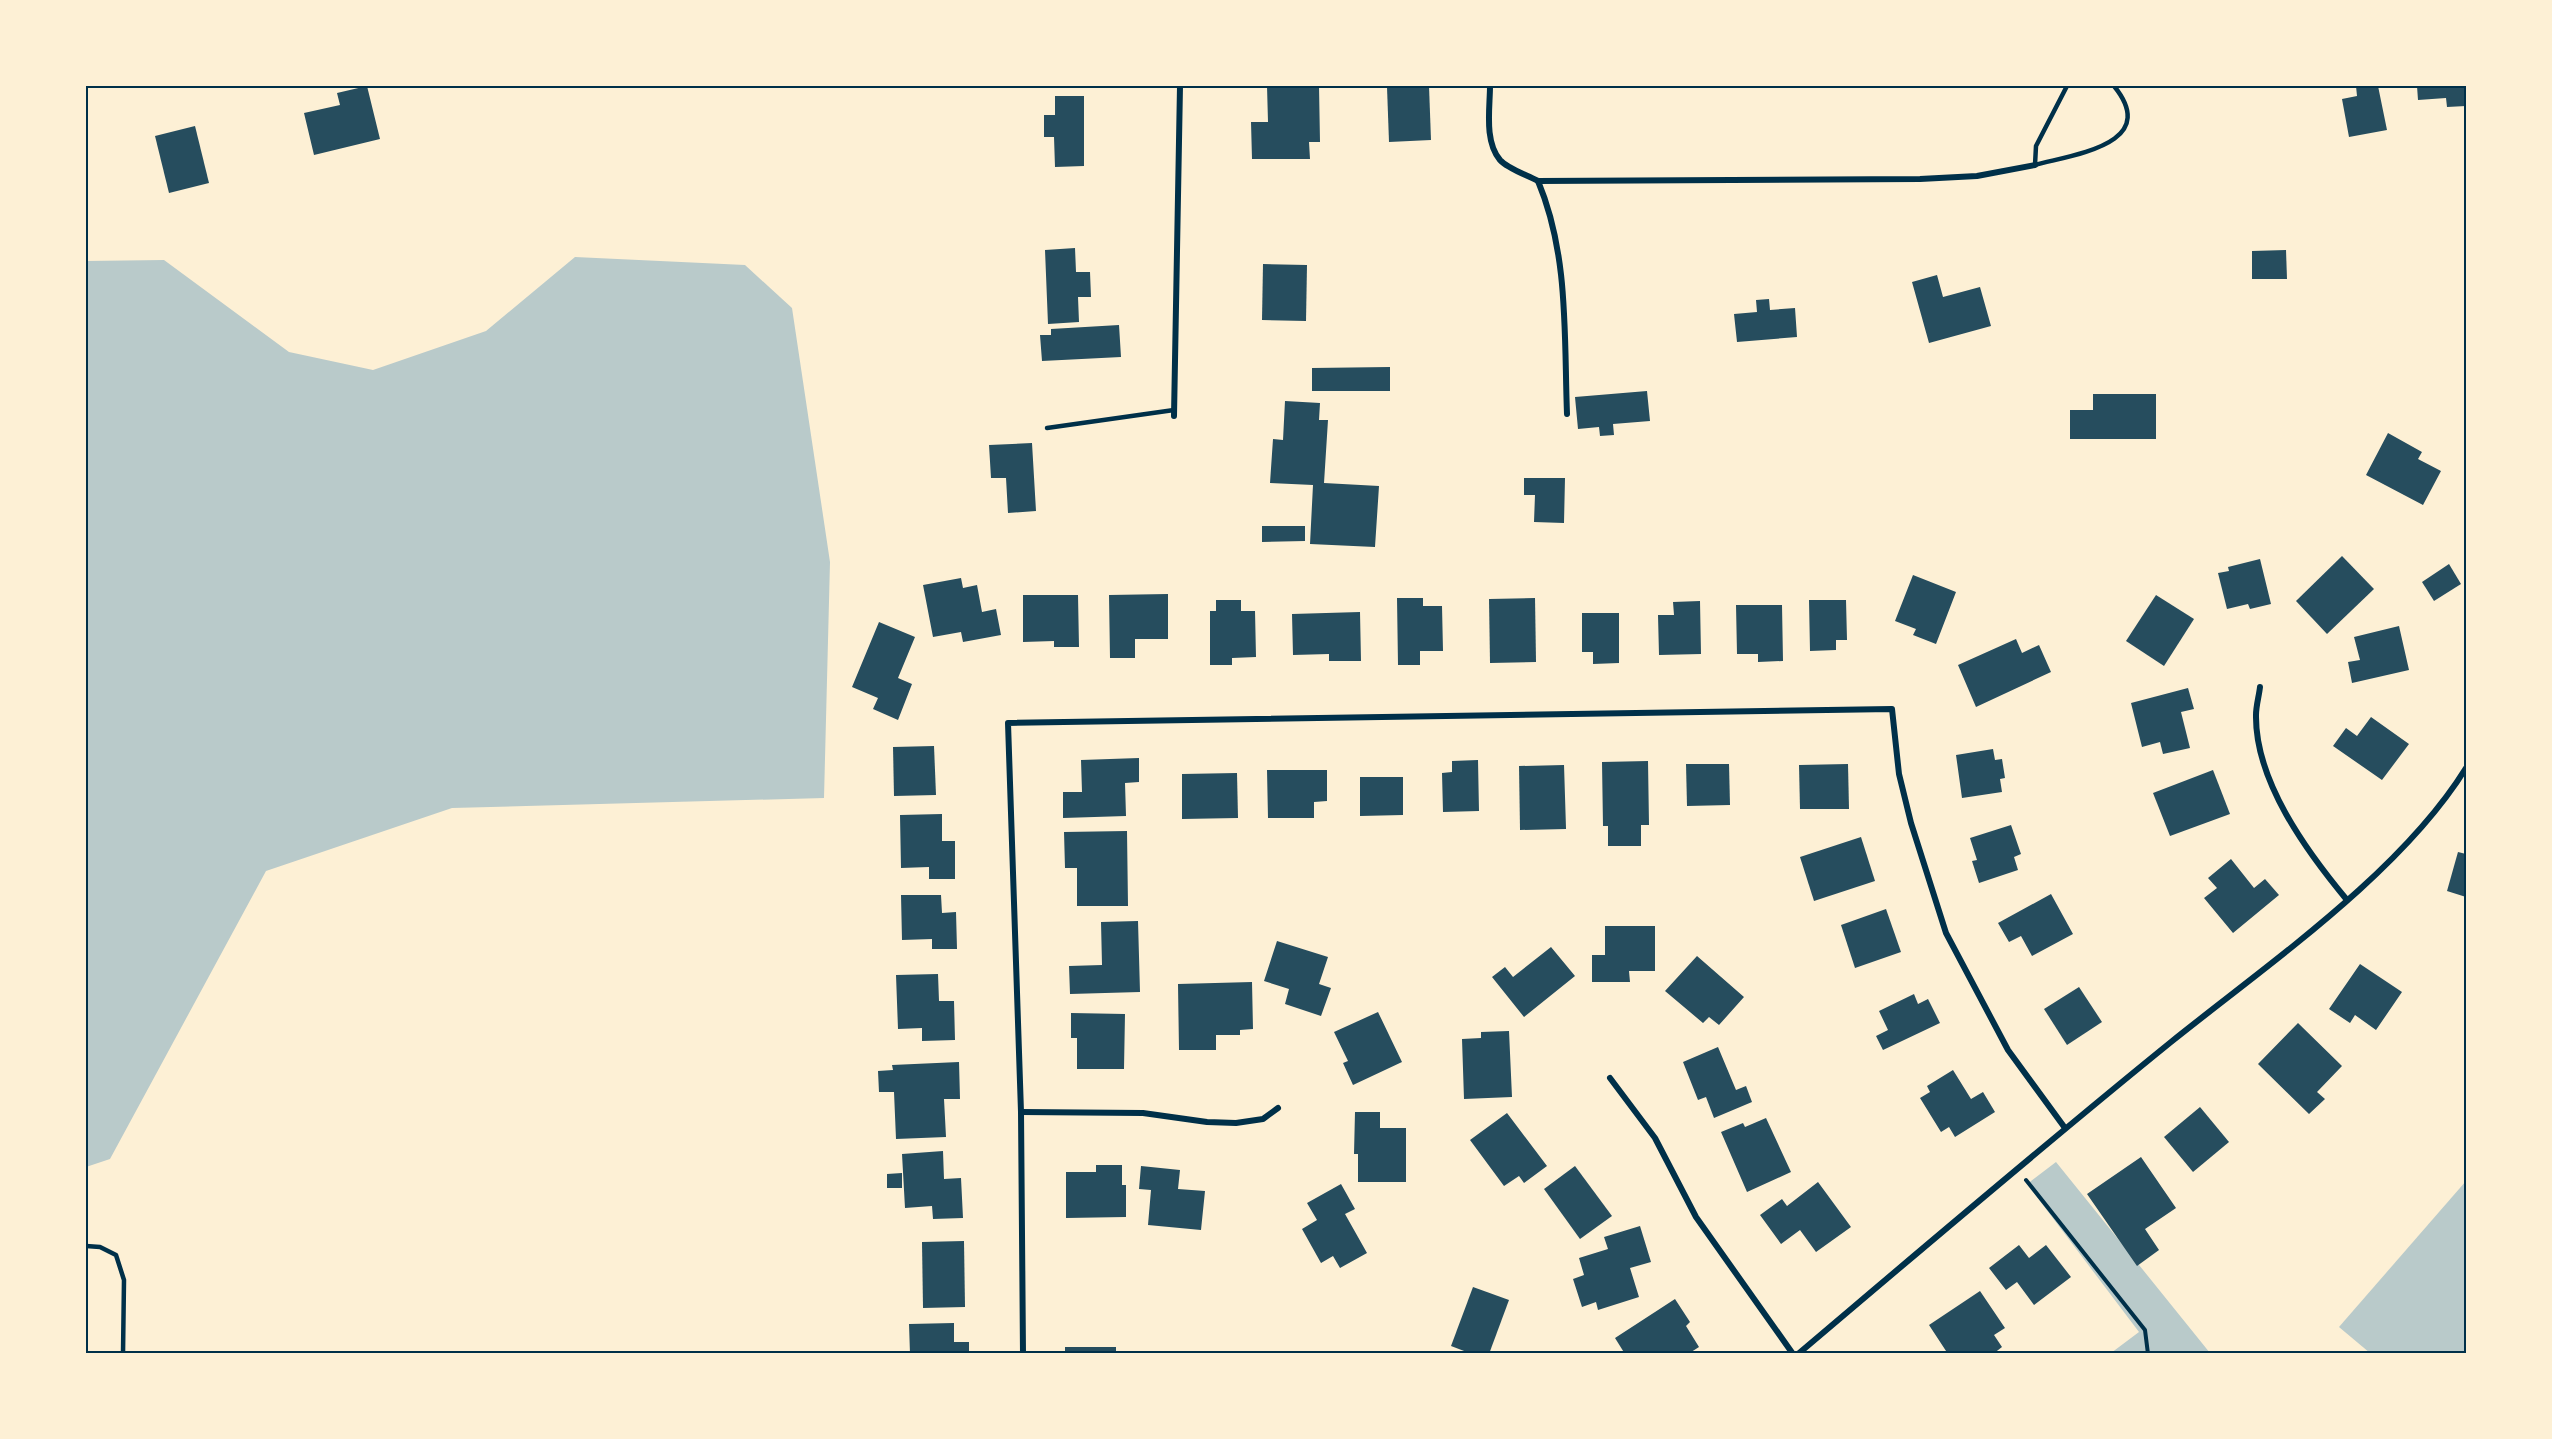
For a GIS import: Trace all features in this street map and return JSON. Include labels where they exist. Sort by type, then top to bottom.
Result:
[{"type":"street","points":[[1174,413],[1180,86]]},
{"type":"street","points":[[1490,86],[1490,120],[1494,149],[1501,161],[1538,181],[1920,179],[1977,176],[2035,165]]},
{"type":"street","points":[[1538,181],[1551,212],[1558,241],[1567,414]]},
{"type":"street","points":[[2260,687],[2256,715],[2259,739],[2279,801],[2314,861],[2347,900]]},
{"type":"street","points":[[1023,1353],[1021,1112],[1008,723],[1892,709],[1899,774],[1908,814],[1946,933],[2008,1050],[2065,1128]]},
{"type":"street","points":[[1798,1353],[2065,1128],[2347,900],[2423,826],[2466,769]]},
{"type":"street","points":[[1610,1078],[1655,1138],[1696,1217],[1793,1353]]},
{"type":"street","points":[[1021,1112],[1143,1113],[1207,1122],[1236,1123],[1263,1119],[1278,1108]]},
{"type":"lane","points":[[2067,86],[2036,146],[2035,165],[2106,144],[2121,135],[2129,121],[2126,102],[2114,86]]},
{"type":"lane","points":[[1047,428],[1174,413]]},
{"type":"lane","points":[[86,1246],[100,1247],[116,1255],[124,1280],[123,1353]]},
{"type":"path","points":[[2017,1168],[2145,1330],[2149,1346],[2148,1353]]},
{"type":"shaded area","points":[[575,257],[745,265],[792,308],[830,562],[824,798],[452,808],[266,871],[110,1159],[86,1167],[86,261],[164,260],[289,352],[373,370],[486,331]]},
{"type":"shaded area","points":[[2056,1162],[2210,1353],[2111,1353],[2139,1332],[2027,1184]]},
{"type":"shaded area","points":[[2466,1181],[2466,1353],[2370,1353],[2339,1327]]},
{"type":"building","points":[[367,86],[380,139],[314,155],[304,113],[340,105],[337,93]]},
{"type":"building","points":[[1267,86],[1319,86],[1320,142],[1309,142],[1310,159],[1252,159],[1251,122],[1268,122]]},
{"type":"building","points":[[1429,86],[1431,140],[1389,142],[1387,87]]},
{"type":"building","points":[[2356,86],[2378,86],[2387,130],[2349,137],[2342,99],[2357,96]]},
{"type":"building","points":[[2417,86],[2466,86],[2466,106],[2447,107],[2446,98],[2418,100]]},
{"type":"building","points":[[1055,96],[1084,96],[1084,166],[1055,167],[1054,137],[1044,137],[1044,115],[1055,115]]},
{"type":"building","points":[[195,126],[209,183],[169,193],[155,136]]},
{"type":"building","points":[[1075,248],[1076,272],[1090,272],[1091,297],[1078,297],[1079,322],[1048,324],[1045,250]]},
{"type":"building","points":[[2286,250],[2287,279],[2252,279],[2252,251]]},
{"type":"building","points":[[1263,264],[1307,265],[1306,321],[1262,320]]},
{"type":"building","points":[[1937,275],[1943,297],[1980,287],[1991,326],[1929,343],[1912,282]]},
{"type":"building","points":[[1769,299],[1770,310],[1795,308],[1797,337],[1737,342],[1734,314],[1757,312],[1756,300]]},
{"type":"building","points":[[1119,325],[1121,357],[1042,361],[1040,335],[1051,335],[1051,329]]},
{"type":"building","points":[[1390,367],[1390,391],[1312,391],[1312,368]]},
{"type":"building","points":[[1647,391],[1650,421],[1613,424],[1614,435],[1600,436],[1599,427],[1578,429],[1575,397]]},
{"type":"building","points":[[2093,394],[2156,394],[2156,439],[2070,439],[2070,410],[2093,410]]},
{"type":"building","points":[[1285,401],[1320,403],[1319,420],[1328,420],[1324,483],[1379,486],[1375,547],[1310,544],[1313,485],[1270,483],[1273,439],[1283,440]]},
{"type":"building","points":[[2388,433],[2422,452],[2418,459],[2441,471],[2423,505],[2366,475]]},
{"type":"building","points":[[1032,443],[1036,511],[1008,513],[1006,478],[991,478],[989,445]]},
{"type":"building","points":[[1524,478],[1565,478],[1564,523],[1534,522],[1535,495],[1524,495]]},
{"type":"building","points":[[1262,526],[1305,526],[1305,541],[1262,542]]},
{"type":"building","points":[[2342,556],[2374,589],[2327,634],[2296,601]]},
{"type":"building","points":[[2260,559],[2271,604],[2250,609],[2248,604],[2227,609],[2218,573],[2229,571],[2228,567]]},
{"type":"building","points":[[2449,564],[2461,584],[2434,601],[2422,582]]},
{"type":"building","points":[[1913,575],[1956,592],[1936,644],[1913,635],[1916,629],[1895,621]]},
{"type":"building","points":[[961,578],[963,588],[977,585],[982,612],[996,609],[1001,635],[963,642],[961,632],[933,637],[923,585]]},
{"type":"building","points":[[1168,594],[1168,639],[1135,639],[1135,658],[1110,658],[1109,595]]},
{"type":"building","points":[[1023,595],[1078,595],[1079,647],[1054,647],[1054,641],[1023,642]]},
{"type":"building","points":[[2156,595],[2194,619],[2164,666],[2126,641]]},
{"type":"building","points":[[1397,598],[1423,598],[1423,606],[1442,606],[1443,651],[1420,651],[1420,665],[1398,665]]},
{"type":"building","points":[[1535,598],[1536,662],[1490,663],[1489,599]]},
{"type":"building","points":[[1216,600],[1241,600],[1241,611],[1255,611],[1256,657],[1232,658],[1232,665],[1210,665],[1210,611],[1216,611]]},
{"type":"building","points":[[1809,600],[1846,600],[1847,640],[1836,640],[1836,650],[1810,651]]},
{"type":"building","points":[[1700,601],[1701,654],[1659,655],[1658,615],[1674,615],[1673,602]]},
{"type":"building","points":[[1736,605],[1782,605],[1783,661],[1758,662],[1758,654],[1737,654]]},
{"type":"building","points":[[1360,612],[1361,661],[1329,661],[1329,654],[1293,655],[1292,614]]},
{"type":"building","points":[[1582,613],[1619,613],[1619,663],[1593,664],[1593,652],[1582,652]]},
{"type":"building","points":[[879,622],[915,637],[898,678],[912,684],[898,720],[873,709],[878,698],[852,687]]},
{"type":"building","points":[[2399,626],[2409,670],[2352,683],[2348,662],[2360,660],[2354,637]]},
{"type":"building","points":[[2016,639],[2022,653],[2039,645],[2051,672],[1976,707],[1958,665]]},
{"type":"building","points":[[2188,688],[2194,709],[2181,712],[2190,748],[2163,754],[2160,742],[2142,747],[2131,703]]},
{"type":"building","points":[[2371,717],[2409,744],[2382,780],[2333,746],[2346,728],[2357,736]]},
{"type":"building","points":[[934,746],[936,795],[894,796],[893,747]]},
{"type":"building","points":[[1993,749],[1995,760],[2002,759],[2005,778],[2000,779],[2002,792],[1962,798],[1956,755]]},
{"type":"building","points":[[1139,758],[1139,782],[1125,783],[1126,816],[1063,818],[1063,792],[1082,792],[1081,760]]},
{"type":"building","points":[[1478,760],[1479,811],[1443,812],[1442,773],[1452,772],[1452,761]]},
{"type":"building","points":[[1648,761],[1649,825],[1641,825],[1641,846],[1608,846],[1608,826],[1603,826],[1602,762]]},
{"type":"building","points":[[1686,764],[1729,764],[1730,805],[1687,806]]},
{"type":"building","points":[[1848,764],[1849,809],[1800,809],[1799,765]]},
{"type":"building","points":[[1564,765],[1566,829],[1520,830],[1519,766]]},
{"type":"building","points":[[1267,770],[1327,770],[1327,801],[1314,802],[1314,818],[1268,818]]},
{"type":"building","points":[[2213,770],[2230,814],[2170,836],[2153,793]]},
{"type":"building","points":[[1237,773],[1238,818],[1182,819],[1182,774]]},
{"type":"building","points":[[1360,777],[1403,777],[1403,815],[1360,816]]},
{"type":"building","points":[[942,814],[942,841],[955,841],[955,879],[929,879],[929,867],[901,868],[900,815]]},
{"type":"building","points":[[2011,825],[2021,854],[2014,857],[2018,870],[1979,883],[1972,861],[1977,860],[1970,838]]},
{"type":"building","points":[[1127,831],[1128,906],[1077,906],[1077,868],[1065,868],[1064,832]]},
{"type":"building","points":[[1861,837],[1875,881],[1814,901],[1800,857]]},
{"type":"building","points":[[2458,852],[2466,854],[2466,897],[2447,891]]},
{"type":"building","points":[[2231,859],[2254,888],[2265,879],[2279,895],[2233,933],[2204,898],[2217,888],[2208,878]]},
{"type":"building","points":[[2051,894],[2073,934],[2032,956],[2021,936],[2009,942],[1998,923]]},
{"type":"building","points":[[901,895],[941,895],[942,913],[956,912],[957,949],[932,949],[932,939],[902,940]]},
{"type":"building","points":[[1886,909],[1901,952],[1855,968],[1841,925]]},
{"type":"building","points":[[1138,921],[1140,992],[1070,994],[1069,966],[1102,965],[1101,922]]},
{"type":"building","points":[[1605,926],[1655,926],[1655,971],[1629,971],[1630,982],[1592,982],[1592,955],[1605,955]]},
{"type":"building","points":[[1277,941],[1328,957],[1319,984],[1331,988],[1321,1016],[1285,1004],[1289,989],[1264,981]]},
{"type":"building","points":[[1551,947],[1575,976],[1524,1017],[1492,977],[1505,967],[1513,977]]},
{"type":"building","points":[[1697,956],[1744,997],[1719,1025],[1709,1017],[1703,1023],[1665,991]]},
{"type":"building","points":[[2360,964],[2402,992],[2376,1030],[2355,1015],[2350,1023],[2329,1009]]},
{"type":"building","points":[[938,974],[939,1001],[954,1001],[955,1040],[922,1041],[922,1028],[898,1029],[896,975]]},
{"type":"building","points":[[1252,982],[1253,1029],[1240,1030],[1240,1035],[1216,1035],[1216,1050],[1179,1050],[1178,984]]},
{"type":"building","points":[[2079,987],[2102,1022],[2067,1045],[2044,1009]]},
{"type":"building","points":[[1914,994],[1918,1004],[1928,999],[1940,1023],[1883,1050],[1876,1036],[1888,1030],[1879,1011]]},
{"type":"building","points":[[1378,1012],[1402,1062],[1353,1085],[1343,1063],[1348,1061],[1334,1032]]},
{"type":"building","points":[[1071,1013],[1125,1014],[1124,1069],[1077,1069],[1077,1038],[1071,1038]]},
{"type":"building","points":[[2298,1023],[2342,1066],[2317,1092],[2325,1099],[2309,1114],[2258,1064]]},
{"type":"building","points":[[1509,1031],[1512,1097],[1464,1099],[1462,1039],[1481,1038],[1481,1032]]},
{"type":"building","points":[[1718,1047],[1736,1090],[1746,1086],[1752,1102],[1714,1118],[1706,1097],[1698,1100],[1683,1062]]},
{"type":"building","points":[[959,1062],[960,1099],[944,1099],[946,1137],[896,1139],[894,1092],[879,1092],[878,1071],[893,1070],[892,1065]]},
{"type":"building","points":[[1953,1070],[1971,1099],[1983,1092],[1995,1112],[1955,1137],[1949,1127],[1941,1132],[1920,1098],[1930,1092],[1927,1086]]},
{"type":"building","points":[[2200,1107],[2229,1142],[2193,1172],[2164,1137]]},
{"type":"building","points":[[1355,1112],[1380,1112],[1380,1128],[1406,1128],[1406,1182],[1358,1182],[1358,1154],[1354,1154]]},
{"type":"building","points":[[1507,1113],[1547,1166],[1524,1183],[1519,1176],[1504,1186],[1470,1140]]},
{"type":"building","points":[[1766,1118],[1791,1172],[1747,1192],[1721,1132],[1743,1123],[1745,1127]]},
{"type":"building","points":[[943,1151],[944,1179],[961,1178],[963,1218],[933,1219],[932,1206],[905,1208],[902,1154]]},
{"type":"building","points":[[2141,1157],[2176,1208],[2145,1229],[2159,1250],[2137,1266],[2087,1194]]},
{"type":"building","points":[[1096,1165],[1122,1165],[1122,1185],[1126,1185],[1126,1217],[1066,1218],[1066,1172],[1096,1172]]},
{"type":"building","points":[[1141,1166],[1180,1170],[1178,1189],[1205,1191],[1201,1230],[1148,1225],[1151,1190],[1139,1189]]},
{"type":"building","points":[[1575,1166],[1612,1216],[1580,1239],[1544,1189]]},
{"type":"building","points":[[902,1173],[902,1188],[887,1188],[887,1174]]},
{"type":"building","points":[[1818,1182],[1851,1227],[1816,1252],[1800,1230],[1781,1244],[1760,1215],[1782,1199],[1787,1206]]},
{"type":"building","points":[[1341,1184],[1355,1209],[1345,1214],[1367,1253],[1340,1268],[1333,1256],[1321,1263],[1302,1229],[1317,1220],[1307,1203]]},
{"type":"building","points":[[1640,1226],[1651,1262],[1630,1268],[1639,1297],[1598,1310],[1596,1302],[1582,1307],[1573,1279],[1584,1275],[1579,1258],[1608,1249],[1604,1237]]},
{"type":"building","points":[[964,1241],[965,1307],[923,1308],[922,1242]]},
{"type":"building","points":[[2019,1245],[2029,1258],[2046,1245],[2071,1277],[2034,1305],[2017,1282],[2006,1290],[1989,1268]]},
{"type":"building","points":[[1473,1287],[1509,1300],[1489,1354],[1472,1354],[1451,1346]]},
{"type":"building","points":[[1980,1291],[2005,1328],[1994,1335],[2002,1347],[1993,1354],[1948,1354],[1929,1325]]},
{"type":"building","points":[[1675,1299],[1690,1322],[1686,1326],[1699,1347],[1688,1354],[1625,1354],[1615,1338]]},
{"type":"building","points":[[954,1323],[954,1342],[969,1342],[969,1354],[910,1354],[909,1324]]},
{"type":"building","points":[[1065,1347],[1116,1347],[1116,1354],[1065,1354]]}]
